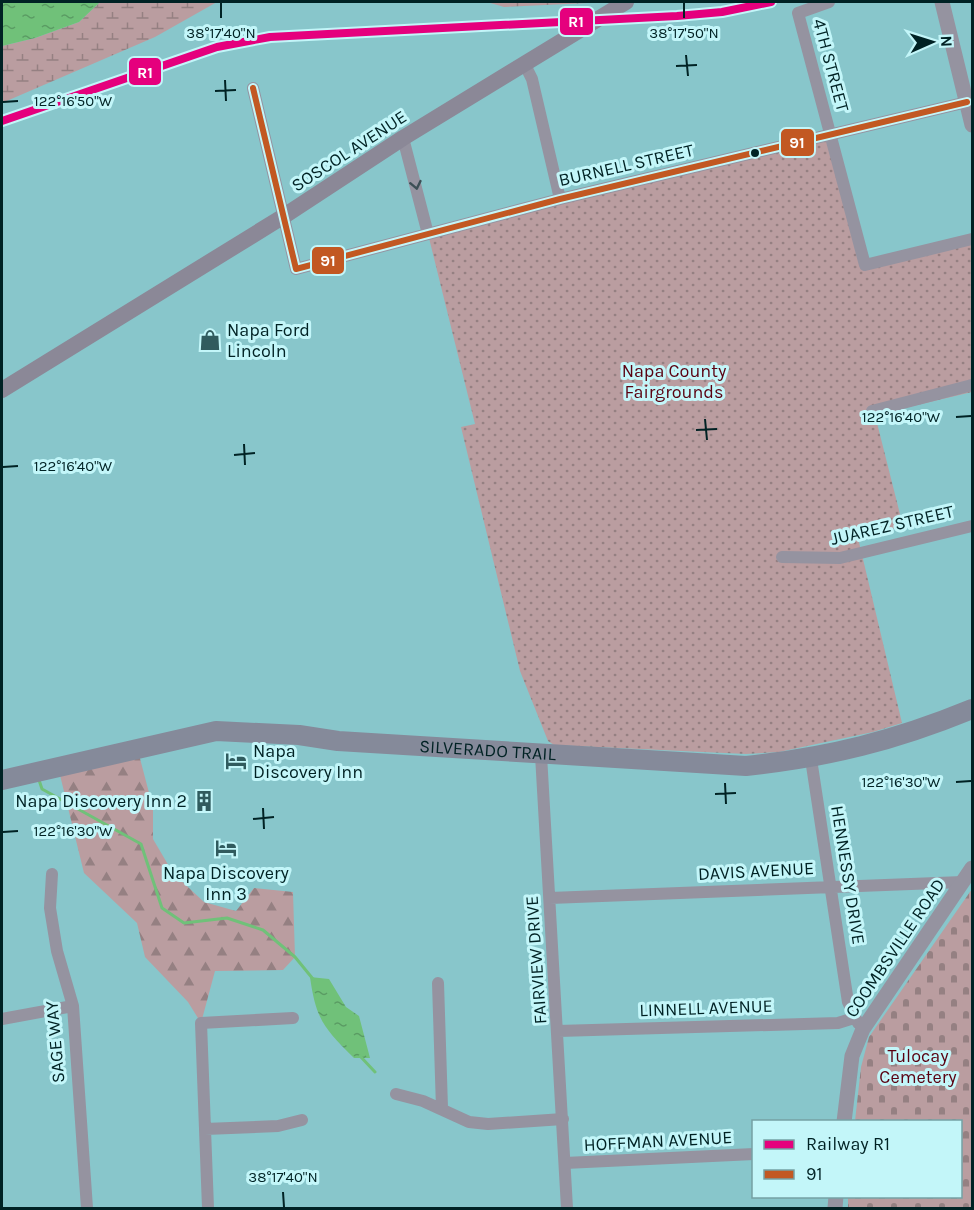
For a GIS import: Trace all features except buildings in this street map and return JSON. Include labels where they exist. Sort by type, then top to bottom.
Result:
[{"type":"main road","name":"SOSCOL AVENUE","points":[[2,390],[284,216],[403,138],[626,2]]},
{"type":"main road","name":"SILVERADO TRAIL","points":[[2,780],[169,740],[231,730],[299,735],[338,741],[746,766],[811,759],[878,743],[972,709]]},
{"type":"street","name":"4TH STREET","points":[[829,2],[798,14],[865,265],[972,239]]},
{"type":"street","points":[[942,2],[972,125]]},
{"type":"street","points":[[525,65],[532,79],[561,199]]},
{"type":"street","points":[[253,88],[284,216]]},
{"type":"street","name":"BURNELL STREET","points":[[284,216],[296,269],[561,199],[967,102]]},
{"type":"street","points":[[403,138],[428,234]]},
{"type":"street","points":[[872,411],[972,385]]},
{"type":"street","name":"JUAREZ STREET","points":[[782,556],[840,558],[972,525]]},
{"type":"street","name":"FAIRVIEW DRIVE","points":[[541,755],[567,1209]]},
{"type":"street","name":"HENNESSY DRIVE","points":[[811,759],[848,1002],[858,1023]]},
{"type":"street","name":"COOMBSVILLE ROAD","points":[[843,1120],[858,1023],[972,868]]},
{"type":"street","name":"SAGE WAY","points":[[52,874],[50,908],[57,951],[73,1006],[87,1209]]},
{"type":"street","name":"DAVIS AVENUE","points":[[550,898],[832,885],[963,882]]},
{"type":"street","points":[[438,983],[442,1108]]},
{"type":"street","points":[[2,1019],[73,1006]]},
{"type":"street","points":[[208,1209],[201,1023],[293,1018]]},
{"type":"street","name":"LINNELL AVENUE","points":[[558,1031],[858,1023]]},
{"type":"street","points":[[396,1094],[442,1108],[469,1122],[488,1124],[563,1119]]},
{"type":"street","points":[[205,1129],[278,1126],[302,1120]]},
{"type":"street","name":"HOFFMAN AVENUE","points":[[565,1163],[752,1154]]},
{"type":"green space","points":[[100,2],[217,2],[155,37],[2,103],[2,46],[35,38],[79,22]]},
{"type":"green space","points":[[487,2],[610,2],[504,7]]},
{"type":"green space","name":"Napa County Fairgrounds","points":[[831,136],[865,265],[972,239],[972,392],[875,415],[903,526],[858,538],[902,723],[873,732],[779,752],[746,754],[554,745],[548,741],[520,671],[461,427],[475,424],[428,234]]},
{"type":"green space","points":[[137,747],[153,808],[153,839],[173,873],[204,902],[236,911],[254,888],[293,892],[295,957],[283,970],[215,971],[201,1023],[188,1002],[145,957],[137,923],[84,873],[58,767]]},
{"type":"green space","name":"Tulocay Cemetery","points":[[972,889],[972,1208],[848,1208],[848,1198],[962,1198],[962,1120],[855,1120],[861,1067],[869,1037]]},
{"type":"water","points":[[2,2],[100,2],[79,22],[35,38],[2,46]]},
{"type":"water","points":[[310,977],[329,979],[346,1007],[359,1016],[370,1058],[354,1058],[328,1031],[315,1004]]},
{"type":"waterway","points":[[39,780],[42,789],[141,844],[162,908],[184,923],[227,918],[263,930],[295,957],[313,979]]},
{"type":"waterway","points":[[360,1056],[375,1072]]},
{"type":"rail line","name":"R1","points":[[2,121],[217,47],[270,37],[677,16],[722,12],[771,2]]},
{"type":"transit line","name":"91","points":[[253,88],[296,269],[560,199],[967,102]]},
{"type":"place","name":"Napa Ford Lincoln","points":[[210,340]]},
{"type":"place","name":"Napa Discovery Inn","points":[[236,761]]},
{"type":"place","name":"Napa Discovery Inn 2","points":[[204,801]]},
{"type":"place","name":"Napa Discovery Inn 3","points":[[226,848]]}]
